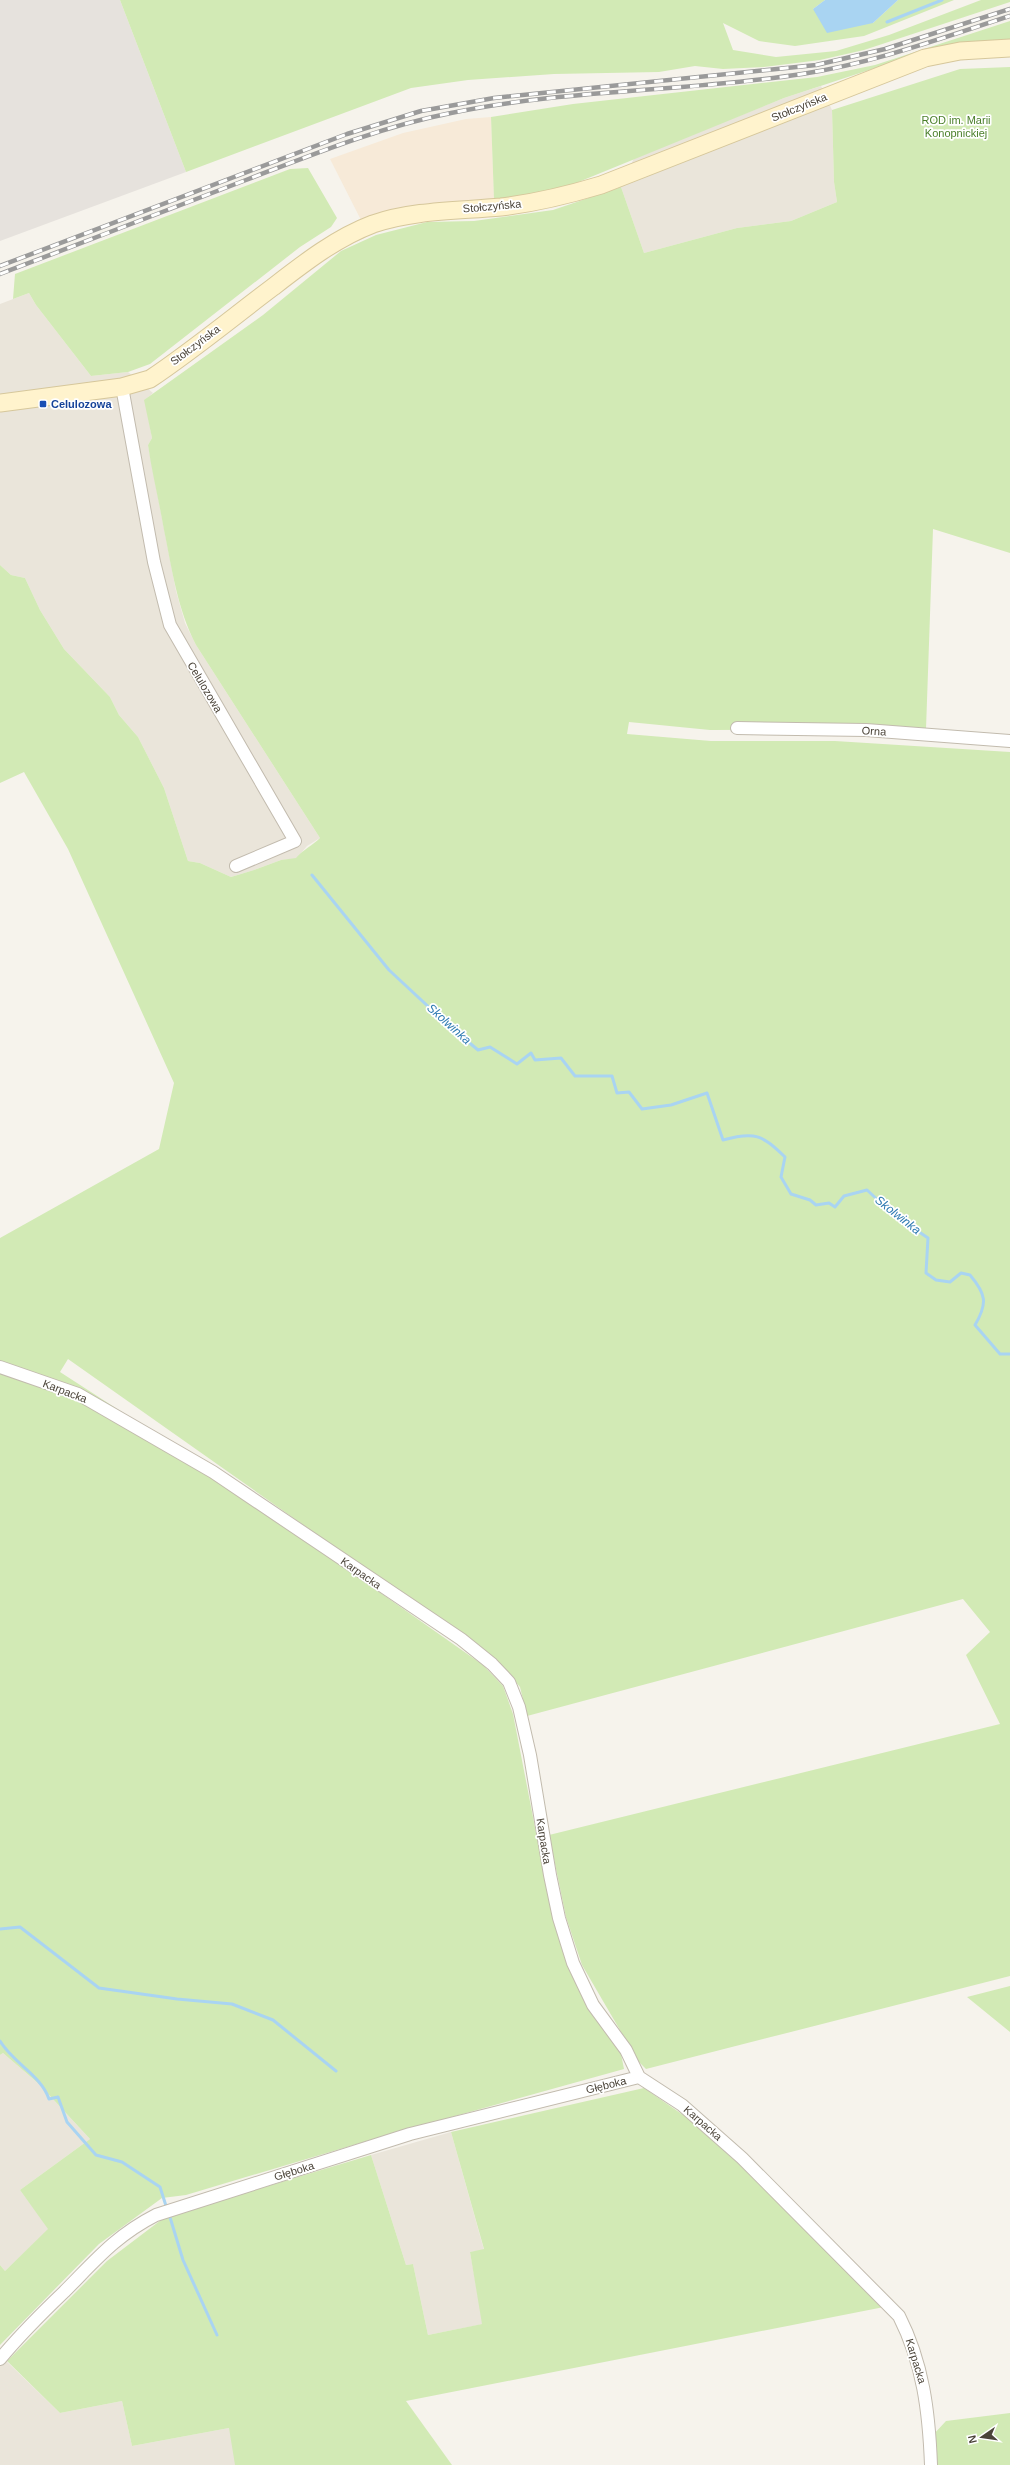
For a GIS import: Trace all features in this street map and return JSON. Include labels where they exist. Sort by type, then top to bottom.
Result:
[{"type":"street","name":"Stołczyńska","points":[[0,403],[122,387],[150,379],[300,266],[347,236],[373,224],[394,218],[447,210],[502,206],[557,198],[601,185],[925,58],[960,51],[1010,48]]},
{"type":"street","name":"Celulozowa","points":[[122,387],[154,562],[170,626],[295,841],[236,866]]},
{"type":"street","name":"Orna","points":[[738,728],[894,732],[1010,741]]},
{"type":"street","name":"Karpacka","points":[[0,1367],[78,1394],[213,1472],[461,1639],[492,1664],[509,1682],[519,1707],[530,1755],[548,1866],[559,1918],[573,1963],[593,2005],[626,2050],[639,2077],[682,2105],[742,2158],[899,2316],[912,2343],[923,2380],[930,2435],[931,2465]]},
{"type":"street","name":"Głęboka","points":[[0,2359],[40,2314],[113,2242],[131,2228],[156,2215],[410,2134],[639,2077]]},
{"type":"shaded area","points":[[0,0],[120,0],[186,172],[0,241]]},
{"type":"shaded area","points":[[821,86],[832,110],[834,182],[837,202],[791,221],[737,228],[644,253],[621,187],[634,158],[784,98]]},
{"type":"shaded area","points":[[491,117],[494,200],[415,205],[361,220],[330,159],[403,133],[466,119]]},
{"type":"shaded area","points":[[29,293],[36,305],[91,376],[128,372],[153,393],[145,400],[152,438],[148,445],[176,591],[185,623],[196,645],[320,838],[307,846],[296,859],[281,860],[231,877],[200,863],[188,861],[164,788],[138,737],[119,715],[110,697],[64,649],[40,610],[25,578],[11,575],[0,565],[0,304]]},
{"type":"shaded area","points":[[3,2053],[39,2084],[90,2139],[20,2190],[49,2229],[5,2271],[0,2265],[0,2055]]},
{"type":"shaded area","points":[[451,2132],[484,2250],[470,2252],[483,2324],[428,2335],[413,2264],[406,2265],[371,2155]]},
{"type":"shaded area","points":[[0,2355],[60,2413],[122,2401],[132,2446],[229,2428],[326,2465],[0,2465]]},
{"type":"green space","points":[[120,0],[825,0],[813,9],[873,23],[898,0],[954,0],[864,36],[795,46],[759,41],[723,23],[733,50],[776,57],[836,51],[889,35],[981,0],[1010,0],[1010,2],[864,50],[820,60],[764,67],[723,69],[695,66],[659,72],[554,74],[468,80],[411,88],[186,172]]},
{"type":"green space","points":[[1010,21],[1010,44],[933,49],[784,98],[554,192],[494,200],[491,117],[573,104],[817,77],[875,65]]},
{"type":"green space","name":"ROD im. Marii Konopnickiej","points":[[1010,67],[1010,553],[933,529],[926,729],[710,730],[629,722],[627,734],[711,741],[835,741],[1010,752],[1010,1976],[646,2069],[638,2061],[582,1965],[566,1917],[549,1835],[1000,1724],[966,1655],[990,1632],[963,1599],[527,1716],[520,1687],[499,1663],[68,1359],[60,1372],[142,1425],[483,1665],[503,1686],[513,1714],[553,1920],[585,1997],[621,2054],[624,2069],[387,2135],[186,2195],[162,2198],[99,2244],[0,2345],[0,2265],[5,2271],[48,2229],[20,2190],[90,2139],[39,2084],[3,2053],[0,2055],[0,1238],[159,1149],[174,1083],[68,849],[24,772],[0,783],[0,565],[11,575],[25,578],[40,610],[64,649],[110,697],[119,715],[138,737],[164,788],[188,861],[200,863],[231,877],[281,860],[296,858],[320,838],[196,645],[184,617],[173,574],[151,466],[148,445],[152,438],[144,400],[263,315],[341,251],[376,235],[427,222],[474,221],[553,210],[621,187],[644,253],[737,228],[791,221],[837,202],[834,182],[832,110],[960,69]]},
{"type":"green space","points":[[308,168],[337,218],[331,227],[300,247],[150,364],[128,372],[91,376],[36,305],[29,293],[13,299],[15,274],[290,169]]},
{"type":"green space","points":[[1010,1986],[1010,2032],[967,1997]]},
{"type":"green space","points":[[644,2088],[686,2117],[766,2188],[884,2307],[406,2401],[452,2465],[235,2465],[229,2428],[132,2446],[122,2401],[60,2413],[7,2361],[107,2261],[165,2217],[371,2155],[406,2265],[413,2264],[428,2335],[482,2324],[470,2252],[484,2249],[451,2132]]},
{"type":"green space","points":[[1010,2413],[1010,2465],[934,2465],[933,2435],[946,2421]]},
{"type":"water","points":[[825,0],[898,0],[873,23],[827,33],[813,9]]},
{"type":"waterway","points":[[887,22],[942,0]]},
{"type":"waterway","name":"Skolwinka","points":[[312,875],[389,970],[447,1024],[478,1050],[490,1047],[517,1064],[531,1053],[535,1060],[561,1058],[575,1076],[612,1076],[617,1093],[629,1092],[642,1109],[671,1105],[707,1093],[723,1140],[743,1136],[757,1137],[770,1144],[785,1157],[781,1177],[791,1194],[810,1200],[816,1205],[829,1203],[835,1207],[844,1196],[867,1190],[894,1215],[928,1238],[926,1273],[936,1280],[950,1282],[961,1273],[970,1275],[982,1293],[983,1299],[982,1311],[975,1325],[1000,1354],[1010,1354]]},
{"type":"waterway","points":[[0,1929],[20,1927],[99,1988],[177,1999],[232,2004],[273,2020],[336,2071]]},
{"type":"waterway","points":[[0,2041],[12,2056],[40,2083],[49,2099],[58,2097],[67,2122],[96,2155],[122,2162],[160,2187],[167,2209]]},
{"type":"waterway","points":[[169,2214],[183,2260],[217,2335]]},
{"type":"railway","points":[[0,266],[347,134],[421,111],[494,98],[816,65],[885,49],[1010,9]]},
{"type":"railway","points":[[0,274],[322,151],[373,133],[425,119],[495,105],[538,99],[758,80],[802,74],[882,57],[1010,16]]},
{"type":"place","name":"Celulozowa","points":[[43,404]]}]
